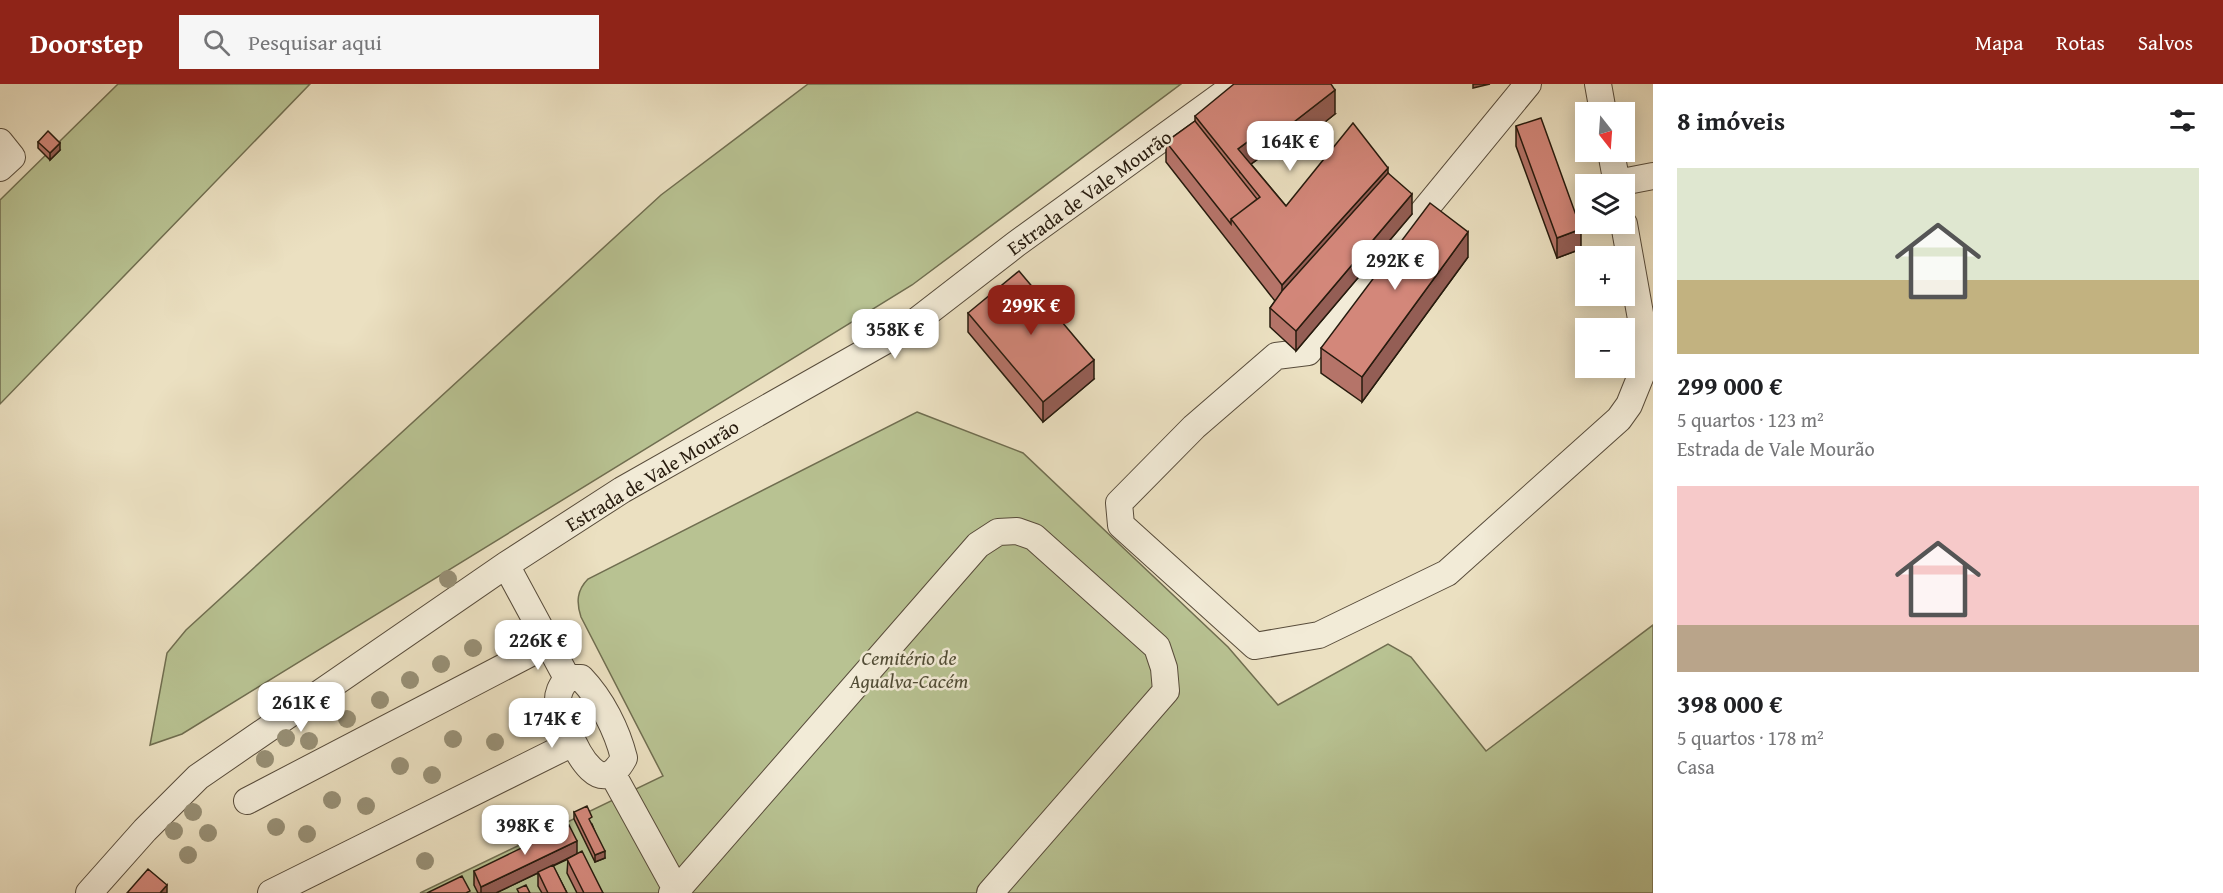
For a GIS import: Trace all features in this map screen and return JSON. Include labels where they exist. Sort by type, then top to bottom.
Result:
[{"type":"street","name":"Estrada de Vale Mourão","points":[[89,893],[145,830],[198,777],[506,565],[622,490],[906,329],[1016,244],[1237,84]]},
{"type":"street","points":[[1528,84],[1308,352],[1276,356],[1194,427],[1119,503],[1121,525],[1255,646],[1319,635],[1448,573],[1619,419],[1629,405],[1648,358],[1626,234]]},
{"type":"street","points":[[1598,84],[1602,102]]},
{"type":"street","points":[[0,142],[12,157],[0,168]]},
{"type":"street","points":[[1635,180],[1653,176]]},
{"type":"street","points":[[567,678],[558,691],[558,706],[582,762],[596,773],[607,775],[618,784],[676,892],[978,545],[998,532],[1007,531],[1034,537],[1157,647],[1164,668],[1166,691],[990,893]]},
{"type":"street","points":[[506,565],[567,678]]},
{"type":"street","points":[[247,801],[548,644]]},
{"type":"street","points":[[567,678],[581,678],[593,691],[619,739],[624,758],[617,771],[618,784]]},
{"type":"street","points":[[271,893],[573,743]]},
{"type":"green space","points":[[118,84],[310,84],[0,404],[0,200]]},
{"type":"green space","points":[[808,84],[1181,84],[912,285],[182,734],[150,745],[167,653],[186,630],[661,195]]},
{"type":"green space","name":"Cemitério de Agualva-Cacém","points":[[917,412],[1023,453],[1228,647],[1278,705],[1388,644],[1411,657],[1486,751],[1653,625],[1653,893],[420,893],[663,776],[581,617],[578,596],[588,579]]},
{"type":"building","points":[[1234,84],[1331,84],[1335,90],[1281,132],[1273,123],[1238,149],[1286,206],[1353,123],[1388,168],[1282,285],[1231,219],[1260,197],[1195,116]]},
{"type":"building","points":[[1541,118],[1575,212],[1575,231],[1557,238],[1516,126]]},
{"type":"building","points":[[1195,121],[1257,199],[1231,219],[1231,224],[1166,142]]},
{"type":"building","points":[[48,131],[60,143],[50,153],[38,142]]},
{"type":"building","points":[[1388,173],[1412,194],[1296,331],[1270,308],[1282,291]]},
{"type":"building","points":[[1430,203],[1468,232],[1362,377],[1321,348]]},
{"type":"building","points":[[1019,271],[1094,360],[1043,402],[968,313]]},
{"type":"building","points":[[587,806],[592,817],[589,819],[605,851],[595,855],[574,812]]},
{"type":"building","points":[[569,825],[577,841],[481,887],[474,871]]},
{"type":"building","points":[[582,851],[603,893],[584,893],[567,859]]},
{"type":"building","points":[[553,865],[567,893],[548,893],[538,872]]},
{"type":"building","points":[[148,869],[167,885],[160,893],[127,893]]},
{"type":"building","points":[[462,876],[470,891],[466,893],[427,893]]},
{"type":"building","points":[[526,885],[530,893],[519,893],[517,889]]}]
